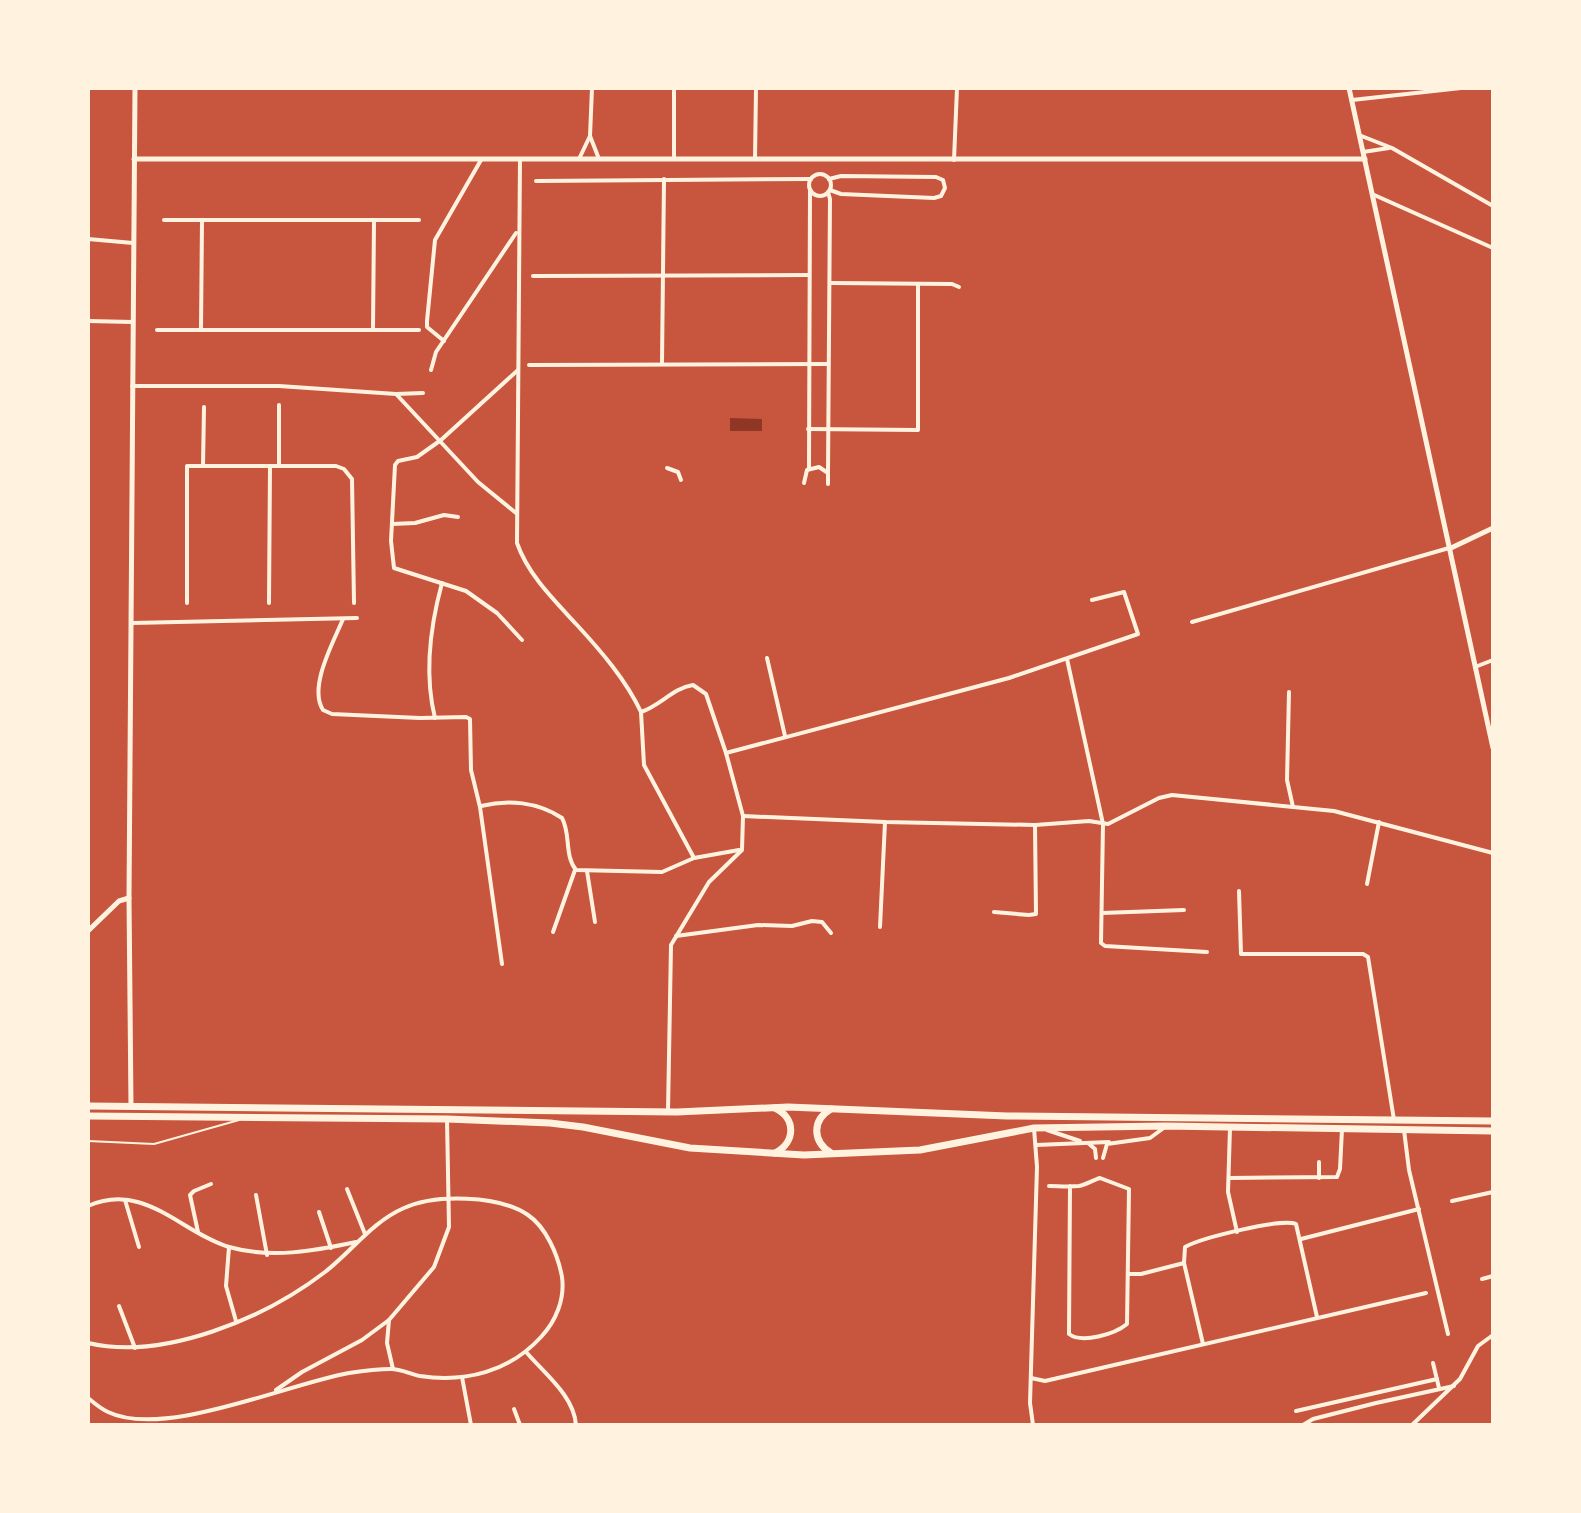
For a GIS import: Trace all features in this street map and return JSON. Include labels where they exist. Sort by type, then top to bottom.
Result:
[{"type":"highway","points":[[88,1106],[668,1112],[840,1107],[1007,1116],[1493,1121]]},
{"type":"highway","points":[[840,1107],[823,1114],[816,1131],[823,1148],[841,1154]]},
{"type":"highway","points":[[768,1108],[783,1112],[791,1130],[786,1145],[769,1154]]},
{"type":"highway","points":[[88,1116],[447,1119],[566,1124],[665,1145],[769,1154],[920,1150],[1034,1128],[1165,1126],[1493,1131]]},
{"type":"street","points":[[131,1106],[129,898],[135,88]]},
{"type":"street","points":[[579,159],[590,136],[592,88]]},
{"type":"street","points":[[674,88],[674,159]]},
{"type":"street","points":[[755,159],[756,88]]},
{"type":"street","points":[[954,160],[957,88]]},
{"type":"street","points":[[1349,88],[1493,748]]},
{"type":"street","points":[[1351,101],[1461,88]]},
{"type":"street","points":[[1359,135],[1392,148],[1493,206]]},
{"type":"street","points":[[590,136],[599,159]]},
{"type":"street","points":[[134,159],[1344,161],[1392,148]]},
{"type":"street","points":[[444,341],[427,327],[433,245],[481,159]]},
{"type":"street","points":[[520,159],[517,543],[549,595],[610,665],[641,712],[644,765],[694,858]]},
{"type":"street","points":[[536,181],[811,179],[821,174],[829,179],[841,176],[936,177],[945,184],[945,192],[939,198],[829,191],[821,196],[810,190]]},
{"type":"street","points":[[662,364],[664,179]]},
{"type":"street","points":[[804,483],[809,468],[811,179]]},
{"type":"street","points":[[828,484],[829,179]]},
{"type":"street","points":[[1372,194],[1493,248]]},
{"type":"street","points":[[164,220],[419,220]]},
{"type":"street","points":[[201,330],[202,220]]},
{"type":"street","points":[[373,330],[374,220]]},
{"type":"street","points":[[431,370],[436,352],[518,231]]},
{"type":"street","points":[[88,239],[133,243]]},
{"type":"street","points":[[533,276],[809,275]]},
{"type":"street","points":[[829,283],[959,287]]},
{"type":"street","points":[[808,429],[918,430],[918,284]]},
{"type":"street","points":[[88,321],[133,322]]},
{"type":"street","points":[[157,330],[419,330]]},
{"type":"street","points":[[529,365],[828,364]]},
{"type":"street","points":[[518,370],[441,440],[417,457],[398,461],[395,465],[392,564],[398,570],[466,591],[483,602],[522,640]]},
{"type":"street","points":[[132,386],[279,386],[423,393]]},
{"type":"street","points":[[396,394],[478,482],[517,514]]},
{"type":"street","points":[[279,405],[279,466]]},
{"type":"street","points":[[203,466],[204,407]]},
{"type":"street","points":[[187,603],[187,466],[336,466],[349,473],[352,479],[354,603]]},
{"type":"street","points":[[269,603],[270,466]]},
{"type":"street","points":[[667,468],[678,472],[681,480]]},
{"type":"street","points":[[809,468],[823,468],[828,473]]},
{"type":"street","points":[[392,524],[415,523],[444,515],[458,517]]},
{"type":"street","points":[[1192,622],[1451,548],[1493,528]]},
{"type":"street","points":[[435,718],[429,693],[429,661],[435,609],[442,583]]},
{"type":"street","points":[[726,753],[1009,678],[1138,634],[1124,592],[1092,600]]},
{"type":"street","points":[[131,623],[357,618]]},
{"type":"street","points":[[343,619],[319,679],[319,705],[323,710],[332,714],[468,718],[471,726],[471,770],[480,807],[502,964]]},
{"type":"street","points":[[767,658],[785,736]]},
{"type":"street","points":[[1067,659],[1103,824],[1101,943],[1105,946],[1207,952]]},
{"type":"street","points":[[1475,667],[1493,660]]},
{"type":"street","points":[[641,712],[683,686],[693,685],[706,694],[743,816],[742,850],[709,882],[669,953],[668,1112]]},
{"type":"street","points":[[1289,692],[1287,780],[1293,807]]},
{"type":"street","points":[[1484,706],[1493,704]]},
{"type":"street","points":[[743,816],[885,822],[1035,825],[1089,821],[1108,824],[1159,798],[1172,795],[1334,811],[1493,853]]},
{"type":"street","points":[[480,807],[505,801],[517,802],[562,818],[568,853],[576,870],[553,932]]},
{"type":"street","points":[[880,927],[885,822]]},
{"type":"street","points":[[1367,884],[1379,822]]},
{"type":"street","points":[[994,912],[1036,914],[1035,825]]},
{"type":"street","points":[[576,870],[662,872],[694,858],[742,850]]},
{"type":"street","points":[[587,871],[595,922]]},
{"type":"street","points":[[1239,891],[1241,954],[1363,954],[1368,957],[1394,1120]]},
{"type":"street","points":[[88,931],[119,901],[129,898]]},
{"type":"street","points":[[1102,913],[1184,910]]},
{"type":"street","points":[[676,936],[758,925],[792,926],[812,921],[822,922],[831,933]]},
{"type":"street","points":[[273,1392],[291,1378],[362,1340],[389,1320],[434,1267],[449,1227],[447,1119]]},
{"type":"street","points":[[1036,1145],[1150,1138],[1165,1126]]},
{"type":"street","points":[[1033,1425],[1034,1128]]},
{"type":"street","points":[[1045,1128],[1094,1146],[1096,1158]]},
{"type":"street","points":[[1230,1128],[1228,1192],[1237,1232]]},
{"type":"street","points":[[1229,1178],[1332,1178],[1340,1172],[1342,1129]]},
{"type":"street","points":[[1404,1130],[1409,1170],[1448,1334]]},
{"type":"street","points":[[1103,1158],[1104,1148],[1111,1142]]},
{"type":"street","points":[[1319,1162],[1319,1178]]},
{"type":"street","points":[[1049,1186],[1084,1185],[1096,1176],[1103,1176],[1129,1189],[1127,1324],[1117,1330],[1082,1339],[1069,1334],[1070,1186]]},
{"type":"street","points":[[198,1232],[190,1195],[211,1184]]},
{"type":"street","points":[[347,1189],[365,1234]]},
{"type":"street","points":[[1452,1201],[1493,1192]]},
{"type":"street","points":[[256,1195],[267,1255]]},
{"type":"street","points":[[88,1206],[113,1198],[145,1203],[229,1247],[267,1255],[331,1248],[359,1241]]},
{"type":"street","points":[[88,1343],[135,1348],[195,1337],[236,1321],[289,1296],[323,1274],[365,1234],[402,1208],[425,1201],[450,1198],[512,1207],[528,1215],[540,1226],[557,1257],[562,1280],[561,1303],[553,1325],[527,1353],[497,1370],[462,1377],[421,1376],[393,1369],[348,1373],[185,1418],[139,1420],[108,1413],[88,1398]]},
{"type":"street","points":[[125,1200],[139,1247]]},
{"type":"street","points":[[1300,1239],[1419,1209]]},
{"type":"street","points":[[319,1212],[331,1248]]},
{"type":"street","points":[[1203,1344],[1184,1263],[1185,1247],[1237,1232],[1291,1222],[1296,1224],[1317,1317]]},
{"type":"street","points":[[229,1247],[226,1286],[236,1321]]},
{"type":"street","points":[[1129,1274],[1184,1263]]},
{"type":"street","points":[[1482,1279],[1493,1276]]},
{"type":"street","points":[[1031,1378],[1045,1381],[1426,1293]]},
{"type":"street","points":[[119,1306],[135,1348]]},
{"type":"street","points":[[389,1320],[387,1343],[393,1369]]},
{"type":"street","points":[[1412,1425],[1454,1386],[1478,1346],[1493,1335]]},
{"type":"street","points":[[527,1353],[567,1398],[576,1425]]},
{"type":"street","points":[[1433,1363],[1439,1389]]},
{"type":"street","points":[[462,1377],[471,1425]]},
{"type":"street","points":[[1296,1411],[1437,1379]]},
{"type":"street","points":[[1303,1425],[1313,1419],[1454,1386]]},
{"type":"street","points":[[514,1409],[520,1425]]},
{"type":"lane","points":[[88,1141],[154,1144],[253,1117]]},
{"type":"shaded area","points":[[730,418],[762,419],[762,431],[730,431]]}]
